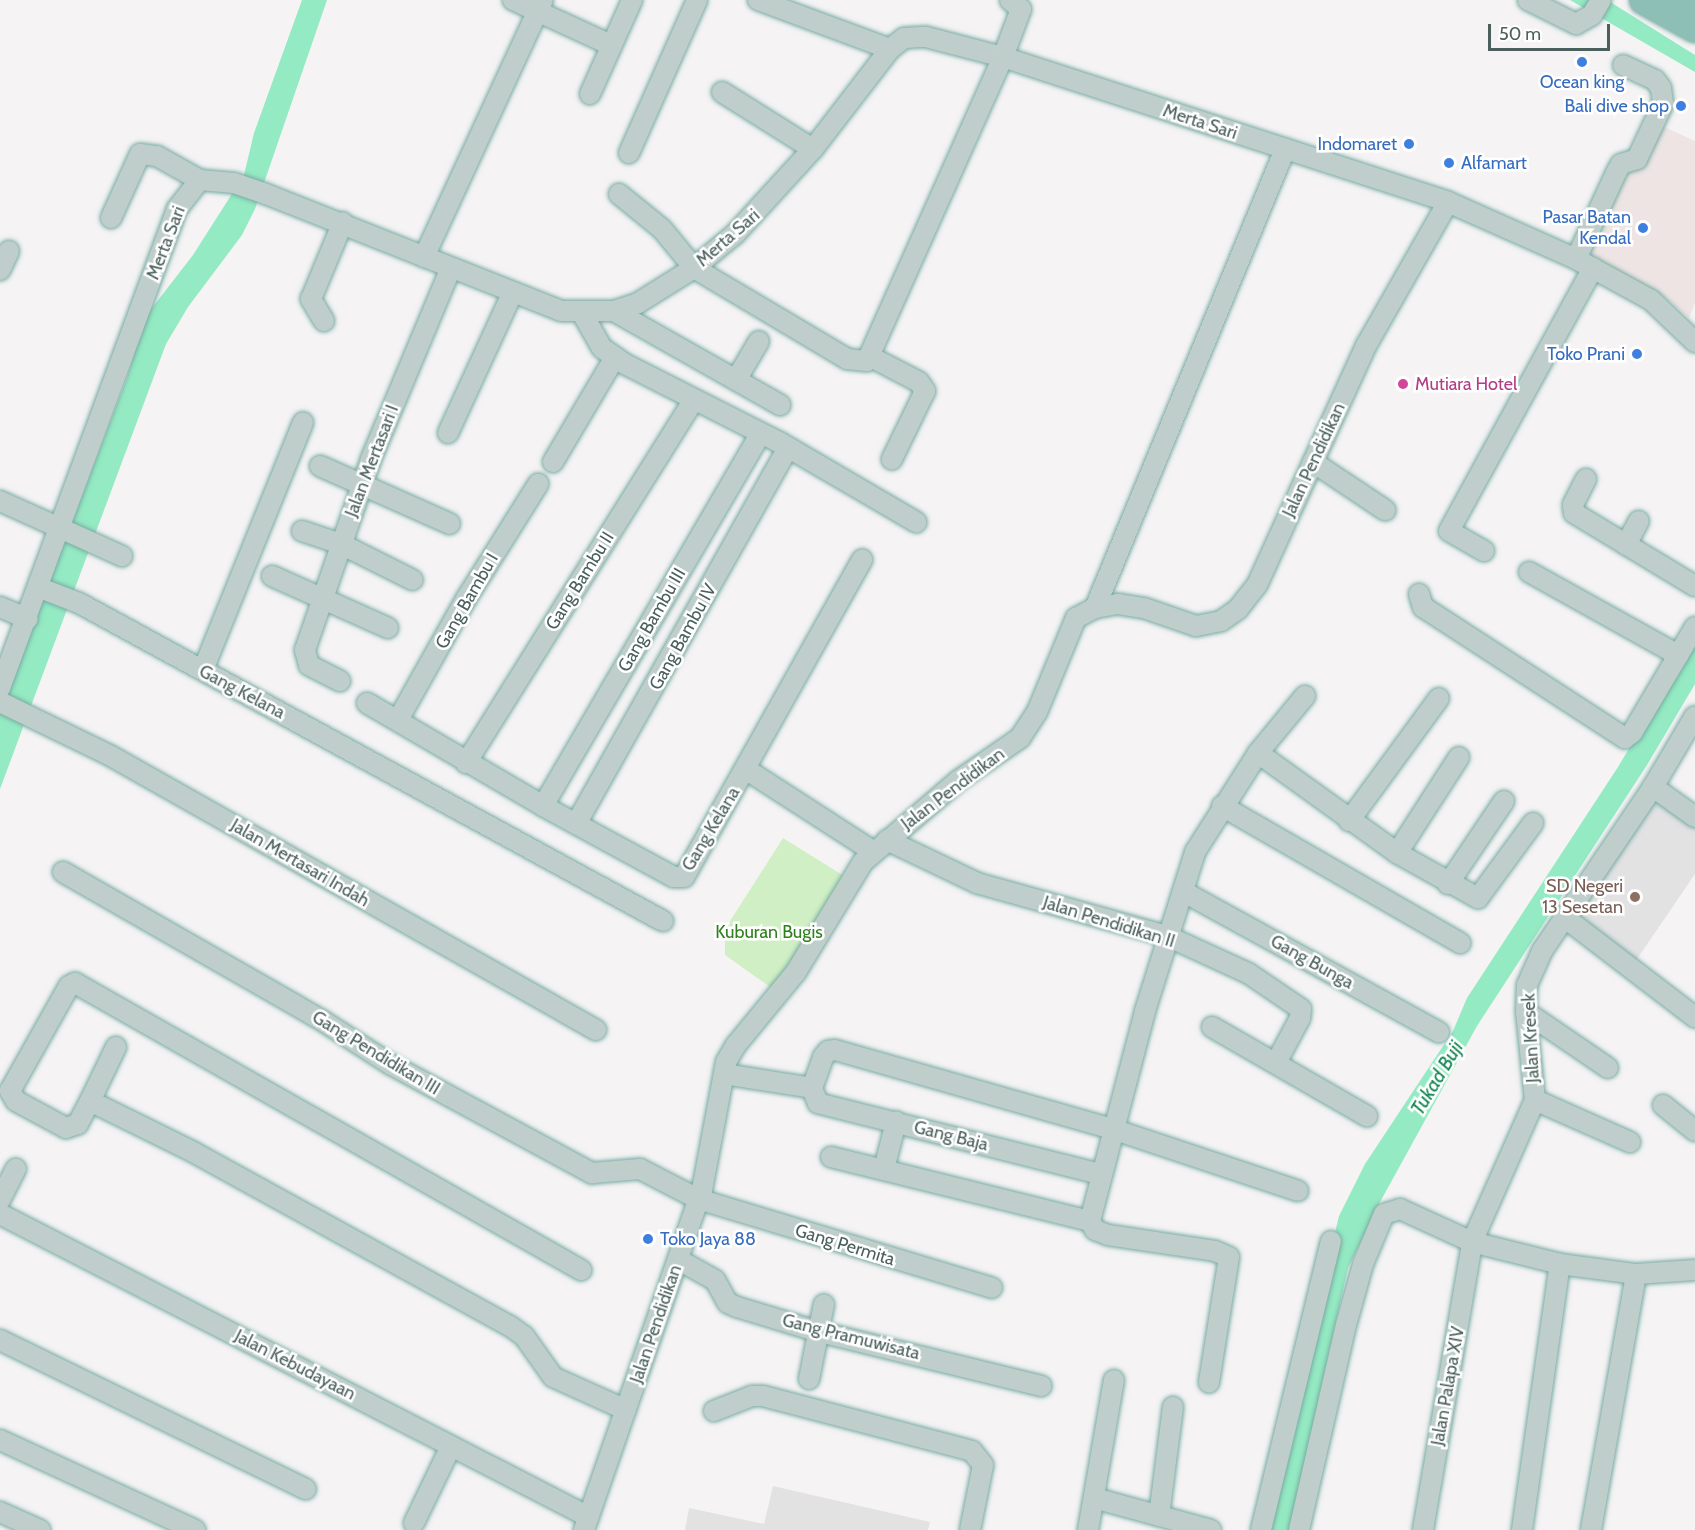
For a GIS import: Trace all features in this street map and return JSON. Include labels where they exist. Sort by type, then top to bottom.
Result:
[{"type":"highway","points":[[1644,0],[1695,28]]},
{"type":"highway","points":[[1687,0],[1695,4]]},
{"type":"street","points":[[513,0],[540,6],[610,45]]},
{"type":"street","points":[[590,94],[632,0]]},
{"type":"street","points":[[629,153],[697,0]]},
{"type":"street","points":[[758,0],[890,49]]},
{"type":"street","points":[[619,194],[662,229],[694,268],[847,359],[861,363],[871,357],[1004,57],[1021,9],[1010,0]]},
{"type":"street","points":[[1528,0],[1571,23],[1596,8]]},
{"type":"street","points":[[424,257],[540,6]]},
{"type":"street","name":"Merta Sari","points":[[1,698],[5,664],[42,589],[177,209],[200,180],[234,183],[266,194],[343,222],[561,311],[582,313],[614,311],[638,303],[694,268],[766,205],[813,149],[890,49],[904,38],[926,37],[1004,57],[1448,202],[1576,259],[1651,300],[1695,342]]},
{"type":"street","points":[[1576,259],[1617,171],[1621,164],[1637,159],[1663,104],[1661,88],[1655,80],[1623,65]]},
{"type":"street","points":[[722,92],[813,149]]},
{"type":"street","points":[[1095,608],[1285,149]]},
{"type":"street","points":[[111,218],[140,154],[146,152],[157,156],[200,180]]},
{"type":"street","name":"Jalan Pendidikan","points":[[586,1523],[679,1260],[698,1199],[726,1062],[749,1026],[796,972],[847,885],[881,846],[959,780],[1020,738],[1037,712],[1076,618],[1095,608],[1118,604],[1144,608],[1196,626],[1221,621],[1238,609],[1257,585],[1367,344],[1448,202]]},
{"type":"street","points":[[324,321],[310,299],[343,222]]},
{"type":"street","points":[[0,270],[9,251]]},
{"type":"street","name":"Jalan Mertasari I","points":[[340,681],[304,658],[361,487],[452,268]]},
{"type":"street","points":[[1484,551],[1449,531],[1593,268]]},
{"type":"street","points":[[448,433],[513,292]]},
{"type":"street","points":[[614,311],[780,405]]},
{"type":"street","points":[[582,313],[602,348],[615,357],[788,448],[916,522]]},
{"type":"street","points":[[736,380],[759,341]]},
{"type":"street","points":[[553,462],[615,357]]},
{"type":"street","points":[[871,357],[920,382],[925,391],[892,459]]},
{"type":"street","name":"Gang Bambu II","points":[[466,763],[694,400]]},
{"type":"street","points":[[203,670],[303,423]]},
{"type":"street","name":"Gang Bambu III","points":[[543,806],[760,434]]},
{"type":"street","name":"Gang Bambu IV","points":[[576,824],[788,448]]},
{"type":"street","points":[[1313,462],[1385,510]]},
{"type":"street","points":[[320,466],[361,487],[450,524]]},
{"type":"street","points":[[1586,479],[1573,505],[1574,513],[1695,586]]},
{"type":"street","name":"Gang Bambu I","points":[[398,720],[466,599],[538,484]]},
{"type":"street","points":[[0,501],[122,556]]},
{"type":"street","points":[[1626,545],[1639,521]]},
{"type":"street","points":[[302,531],[341,544],[413,580]]},
{"type":"street","name":"Gang Kelana","points":[[367,703],[543,806],[674,877],[684,877],[747,770],[862,560]]},
{"type":"street","points":[[1528,572],[1678,655]]},
{"type":"street","points":[[272,576],[388,628]]},
{"type":"street","name":"Gang Kelana","points":[[42,589],[79,603],[663,921]]},
{"type":"street","points":[[1419,594],[1423,607],[1625,738],[1632,733],[1695,627]]},
{"type":"street","points":[[0,607],[28,619]]},
{"type":"street","points":[[1209,1382],[1229,1257],[1215,1251],[1108,1235],[1095,1230],[1090,1221],[1112,1129],[1167,936],[1184,892],[1195,852],[1257,753],[1305,696]]},
{"type":"street","name":"Jalan Mertasari Indah","points":[[1,698],[596,1030]]},
{"type":"street","points":[[1349,821],[1439,698]]},
{"type":"street","name":"Jalan Kresek","points":[[1473,1242],[1534,1100],[1526,1012],[1527,985],[1542,951],[1653,787],[1695,716]]},
{"type":"street","points":[[1257,753],[1349,821],[1397,853],[1448,884],[1478,898],[1533,823]]},
{"type":"street","points":[[1397,853],[1459,758]]},
{"type":"street","name":"Jalan Pendidikan II","points":[[747,770],[881,846],[977,883],[1167,936],[1248,973],[1301,1009],[1300,1018],[1276,1064]]},
{"type":"street","points":[[1653,787],[1695,817]]},
{"type":"street","points":[[1448,884],[1504,801]]},
{"type":"street","points":[[1222,806],[1460,943]]},
{"type":"street","name":"Gang Pendidikan III","points":[[63,872],[323,1020],[390,1064],[583,1169],[592,1173],[640,1169],[698,1199]]},
{"type":"street","name":"Gang Bunga","points":[[1184,892],[1439,1032]]},
{"type":"street","points":[[1564,917],[1695,1017]]},
{"type":"street","points":[[116,1047],[78,1124],[71,1128],[11,1095],[17,1077],[69,986],[75,983],[581,1270]]},
{"type":"street","points":[[1526,1012],[1608,1068]]},
{"type":"street","points":[[1212,1027],[1367,1116]]},
{"type":"street","points":[[724,1074],[812,1088],[823,1057],[828,1051],[835,1050],[1112,1129],[1299,1191]]},
{"type":"street","name":"Gang Baja","points":[[812,1088],[818,1102],[1100,1174]]},
{"type":"street","points":[[1534,1100],[1630,1142]]},
{"type":"street","points":[[90,1101],[195,1153],[510,1326],[524,1335],[553,1377],[626,1410]]},
{"type":"street","points":[[1662,1105],[1695,1131]]},
{"type":"street","points":[[885,1169],[896,1122]]},
{"type":"street","points":[[831,1156],[1090,1221]]},
{"type":"street","points":[[0,1200],[16,1169]]},
{"type":"street","name":"Gang Permita","points":[[698,1199],[992,1288]]},
{"type":"street","points":[[1299,1530],[1346,1325],[1363,1264],[1384,1214],[1400,1209],[1473,1242],[1560,1264],[1636,1274],[1695,1270]]},
{"type":"street","name":"Jalan Kebudayaan","points":[[0,1214],[451,1446],[586,1523]]},
{"type":"street","points":[[1261,1530],[1331,1241]]},
{"type":"street","name":"Jalan Palapa XIV","points":[[1423,1530],[1473,1242]]},
{"type":"street","name":"Gang Pramuwisata","points":[[679,1260],[715,1280],[728,1303],[816,1331],[1041,1386]]},
{"type":"street","points":[[1522,1530],[1560,1264]]},
{"type":"street","points":[[1590,1530],[1636,1274]]},
{"type":"street","points":[[809,1378],[816,1331],[825,1304]]},
{"type":"street","points":[[0,1340],[306,1489]]},
{"type":"street","points":[[1088,1530],[1114,1380]]},
{"type":"street","points":[[714,1411],[752,1396],[763,1396],[972,1451],[983,1465],[970,1530]]},
{"type":"street","points":[[1159,1516],[1173,1407]]},
{"type":"street","points":[[0,1440],[195,1530]]},
{"type":"street","points":[[414,1523],[451,1446]]},
{"type":"street","points":[[1094,1498],[1211,1530]]},
{"type":"street","points":[[0,1512],[40,1530]]},
{"type":"shaded area","name":"Pasar Batan Kendal","points":[[1651,121],[1695,141],[1695,303],[1689,318],[1666,298],[1584,251]]},
{"type":"shaded area","name":"SD Negeri 13 Sesetan","points":[[1657,800],[1695,826],[1695,874],[1635,962],[1574,920]]},
{"type":"shaded area","points":[[773,1486],[930,1522],[928,1530],[685,1530],[689,1508],[764,1524]]},
{"type":"green space","name":"Kuburan Bugis","points":[[783,838],[844,876],[795,963],[773,989],[725,955],[725,929]]},
{"type":"water","points":[[302,0],[327,0],[255,209],[242,235],[188,307],[166,344],[0,789],[0,712],[127,378],[145,317],[193,255],[244,175],[254,133]]},
{"type":"water","points":[[1570,0],[1607,0],[1695,55],[1695,72]]},
{"type":"water","name":"Tukad Buji","points":[[1695,638],[1695,684],[1647,765],[1477,1026],[1380,1202],[1348,1268],[1289,1530],[1263,1530],[1339,1216],[1365,1164],[1453,1031],[1467,998],[1618,767]]},
{"type":"place","name":"Ocean king","points":[[1582,62]]},
{"type":"place","name":"Bali dive shop","points":[[1681,106]]},
{"type":"place","name":"Indomaret","points":[[1409,144]]},
{"type":"place","name":"Alfamart","points":[[1449,163]]},
{"type":"place","name":"Pasar Batan Kendal","points":[[1643,228]]},
{"type":"place","name":"Toko Prani","points":[[1637,354]]},
{"type":"place","name":"Mutiara Hotel","points":[[1403,384]]},
{"type":"place","name":"SD Negeri 13 Sesetan","points":[[1635,897]]},
{"type":"place","name":"Toko Jaya 88","points":[[648,1239]]}]
